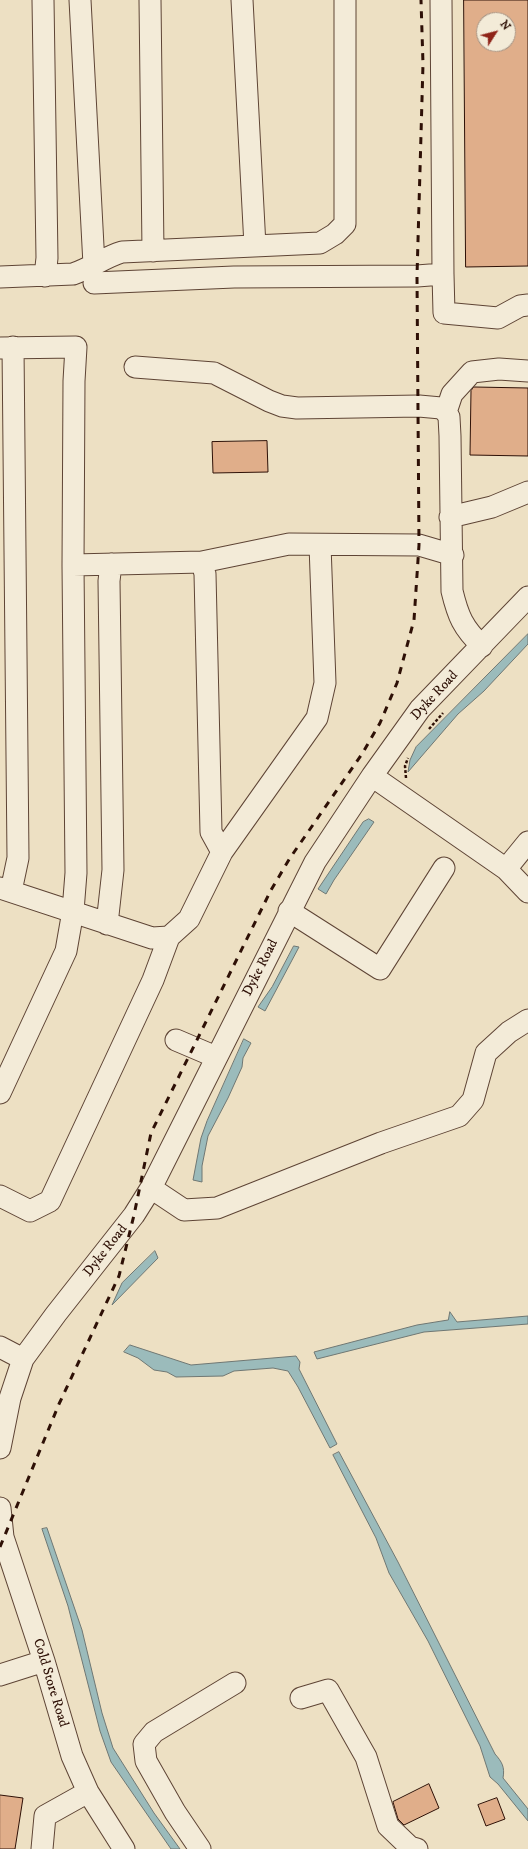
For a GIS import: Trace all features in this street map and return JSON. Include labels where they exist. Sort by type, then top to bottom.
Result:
[{"type":"street","points":[[43,0],[47,258],[45,276]]},
{"type":"street","points":[[80,0],[94,274]]},
{"type":"street","points":[[150,0],[153,251]]},
{"type":"street","points":[[242,0],[255,246]]},
{"type":"street","points":[[94,274],[109,256],[122,252],[320,243],[335,234],[345,224],[345,0]]},
{"type":"street","points":[[441,0],[444,313],[498,318],[520,306],[528,305]]},
{"type":"street","points":[[0,277],[74,274],[234,277],[417,276],[443,274]]},
{"type":"street","points":[[0,1093],[66,951],[73,912],[76,873],[72,565],[74,381],[76,347],[7,348],[18,858],[6,889],[73,912],[107,924],[152,938],[169,937]]},
{"type":"street","points":[[135,367],[214,373],[249,392],[282,406],[297,408],[419,406],[441,408],[446,412],[449,417],[450,436],[450,517],[453,554],[452,591],[458,615],[467,632],[482,646]]},
{"type":"street","points":[[446,412],[452,394],[472,372],[499,369],[528,371]]},
{"type":"street","points":[[450,517],[492,507],[528,492]]},
{"type":"street","points":[[72,565],[202,562],[289,544],[419,544],[453,554]]},
{"type":"street","points":[[0,1196],[30,1211],[50,1201],[153,980],[169,937],[189,919],[222,852],[316,718],[325,683],[320,544]]},
{"type":"street","points":[[202,562],[205,574],[211,832],[222,852]]},
{"type":"street","points":[[107,924],[113,870],[109,580],[111,564]]},
{"type":"street","name":"Dyke Road","points":[[23,1359],[56,1314],[134,1215],[151,1188],[289,911],[315,862],[372,776],[420,709],[528,597]]},
{"type":"street","points":[[372,776],[402,799],[506,870],[528,892]]},
{"type":"street","points":[[506,870],[528,842]]},
{"type":"street","points":[[289,911],[380,969],[444,868]]},
{"type":"street","points":[[151,1188],[184,1210],[217,1208],[381,1143],[459,1116],[473,1100],[486,1053],[509,1032],[528,1020]]},
{"type":"street","points":[[176,1040],[216,1057]]},
{"type":"street","points":[[0,1347],[23,1359],[10,1398],[0,1448]]},
{"type":"street","name":"Cold Store Road","points":[[0,1508],[3,1537],[44,1661],[72,1756],[88,1792],[124,1849]]},
{"type":"street","points":[[0,1675],[44,1661]]},
{"type":"street","points":[[200,1849],[146,1761],[144,1744],[154,1732],[235,1683]]},
{"type":"street","points":[[301,1698],[328,1690],[366,1757],[388,1826],[410,1847],[417,1849]]},
{"type":"street","points":[[42,1849],[45,1816],[88,1792]]},
{"type":"path","points":[[428,730],[447,708]]},
{"type":"path","points":[[402,799],[411,786],[407,782],[405,766],[410,752]]},
{"type":"water","points":[[528,634],[528,644],[484,691],[458,714],[408,772],[410,760],[416,747]]},
{"type":"water","points":[[369,819],[374,822],[326,894],[318,889],[363,822]]},
{"type":"water","points":[[294,946],[299,947],[265,1011],[258,1007],[272,987]]},
{"type":"water","points":[[244,1039],[251,1043],[243,1058],[242,1067],[228,1098],[208,1136],[202,1166],[202,1182],[193,1180],[201,1138],[207,1121]]},
{"type":"water","points":[[155,1251],[158,1258],[112,1305],[122,1283]]},
{"type":"water","points":[[450,1312],[457,1322],[528,1316],[528,1324],[424,1332],[317,1359],[314,1352],[417,1325],[448,1320]]},
{"type":"water","points":[[130,1345],[191,1365],[296,1356],[300,1362],[299,1369],[337,1444],[330,1448],[288,1371],[273,1368],[234,1371],[223,1376],[176,1377],[167,1372],[154,1370],[138,1358],[124,1352]]},
{"type":"water","points":[[339,1452],[398,1562],[495,1754],[501,1762],[504,1771],[503,1778],[528,1809],[528,1821],[498,1784],[490,1777],[480,1746],[428,1641],[389,1573],[376,1538],[333,1455]]},
{"type":"water","points":[[47,1528],[82,1630],[102,1713],[113,1748],[154,1813],[180,1849],[171,1849],[111,1762],[100,1731],[68,1606],[42,1529]]},
{"type":"building","points":[[464,0],[528,0],[528,266],[466,267]]},
{"type":"building","points":[[474,387],[528,388],[528,456],[470,455],[471,391]]},
{"type":"building","points":[[267,441],[268,472],[213,473],[212,442]]},
{"type":"building","points":[[429,1784],[439,1808],[404,1825],[398,1819],[393,1802]]},
{"type":"building","points":[[0,1795],[23,1798],[15,1849],[0,1849]]},
{"type":"building","points":[[497,1798],[505,1819],[486,1826],[478,1805]]},
{"type":"railway","points":[[0,1547],[59,1404],[119,1276],[134,1215],[151,1133],[271,890],[290,858],[362,754],[380,723],[397,683],[414,620],[419,545],[417,276],[423,64],[421,0]]}]
